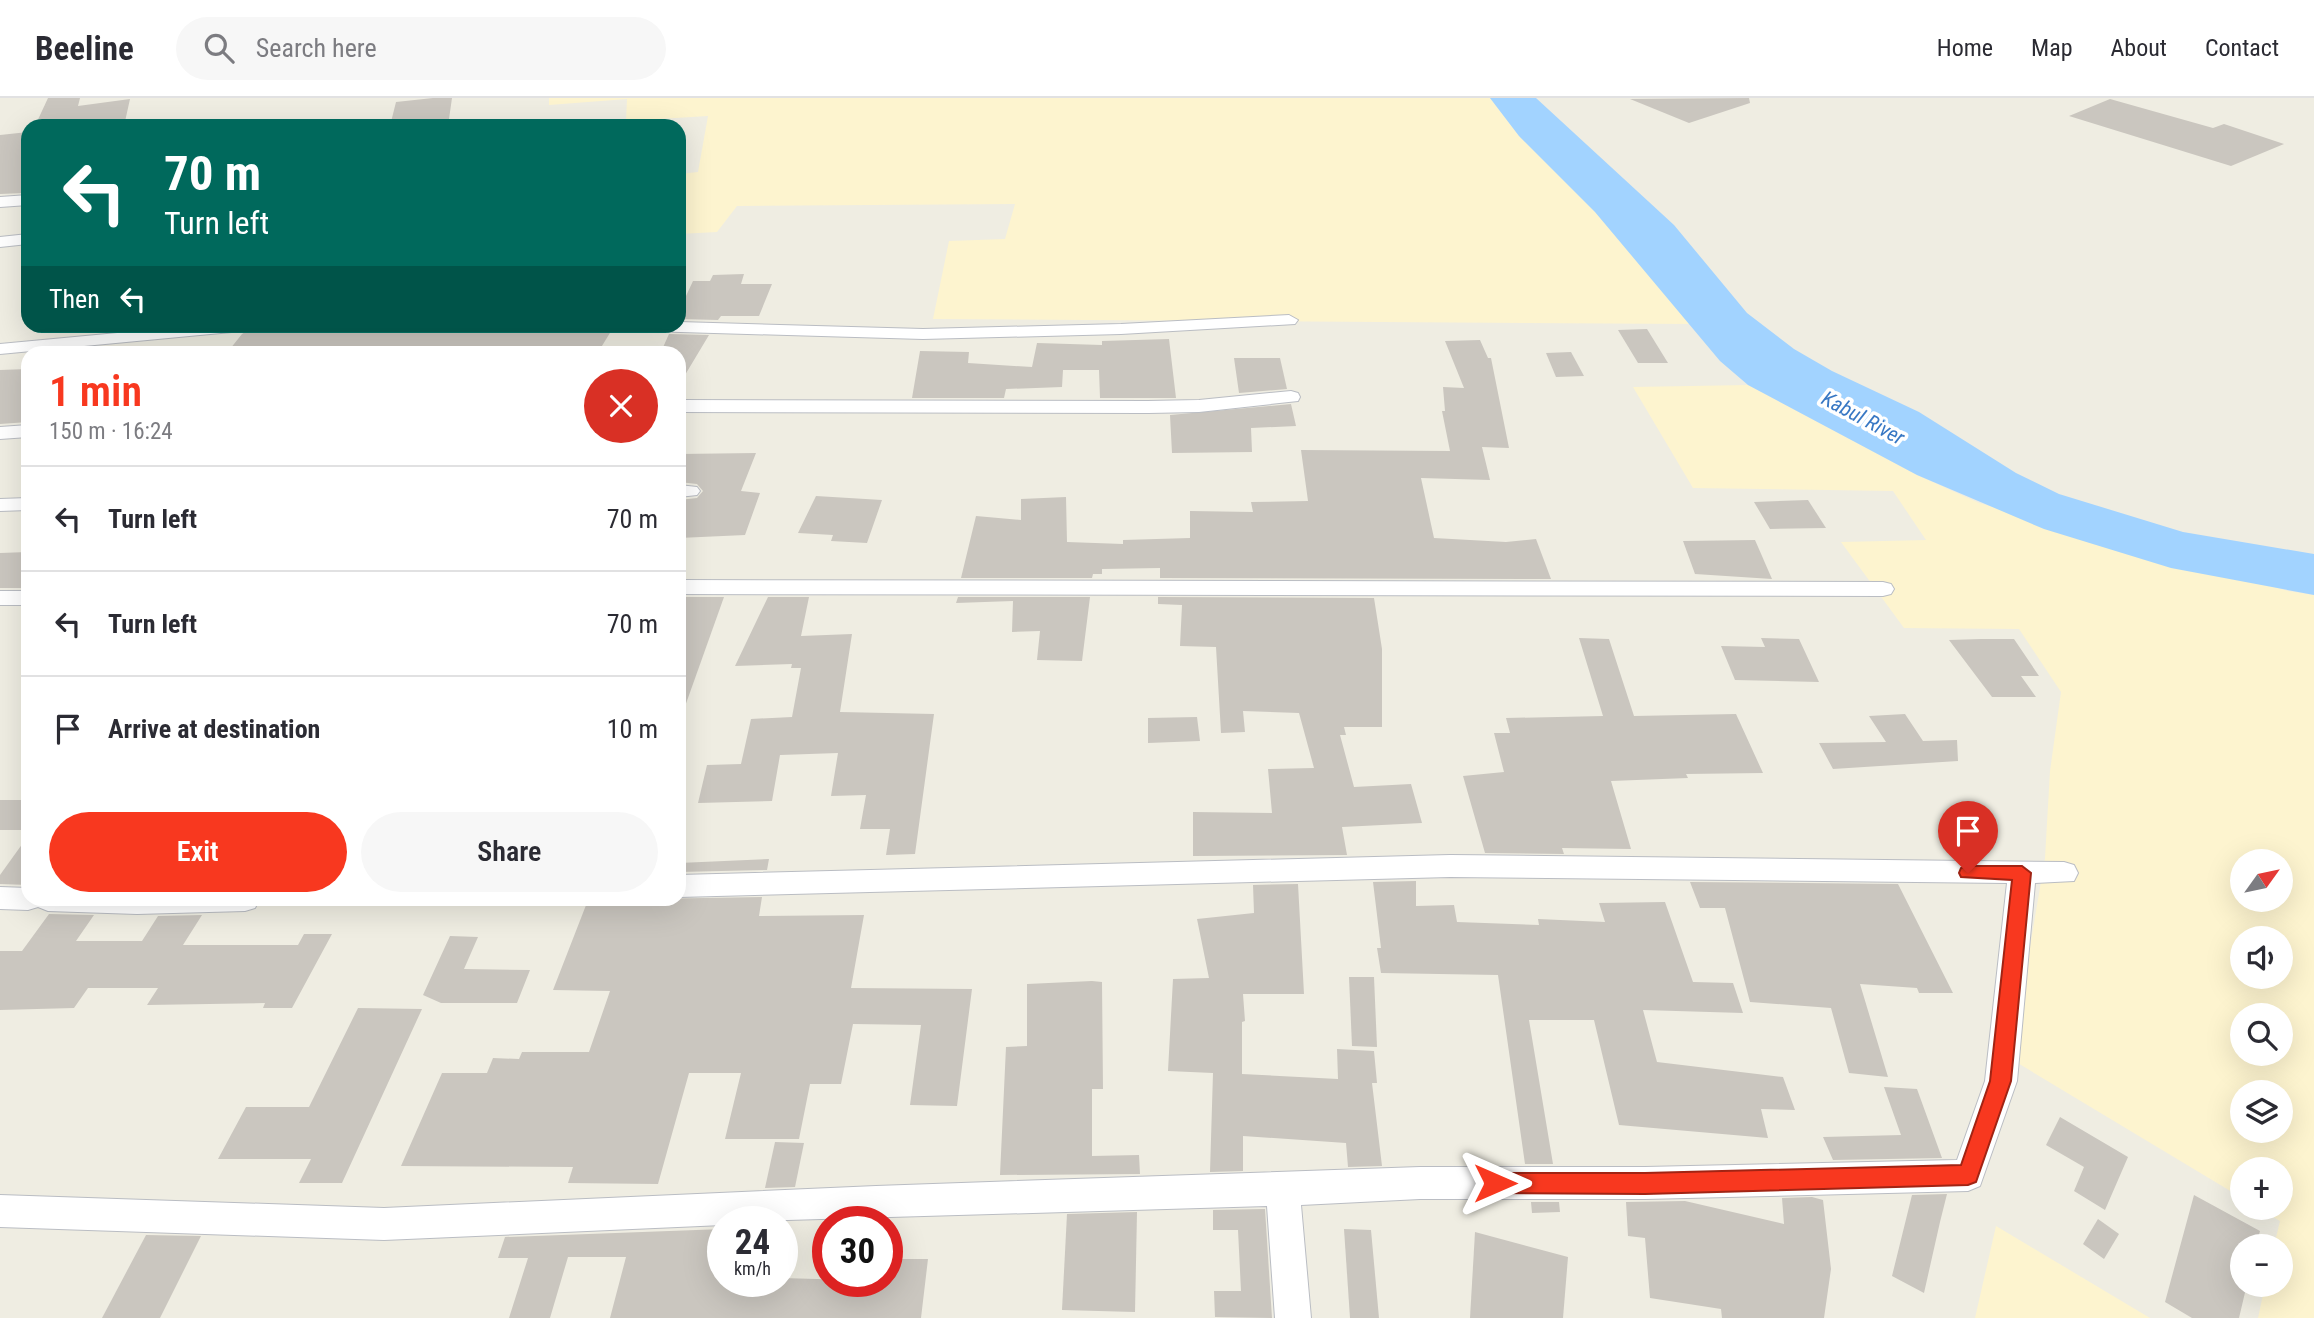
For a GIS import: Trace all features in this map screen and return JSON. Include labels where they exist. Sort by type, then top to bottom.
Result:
[{"type":"street","points":[[0,202],[21,200]]},
{"type":"street","points":[[0,242],[21,240]]},
{"type":"street","points":[[686,327],[923,334],[1121,329],[1289,320]]},
{"type":"street","points":[[32,346],[168,333]]},
{"type":"street","points":[[0,349],[21,347]]},
{"type":"street","points":[[686,406],[1148,407],[1199,406],[1290,397]]},
{"type":"street","points":[[0,433],[21,432]]},
{"type":"street","points":[[0,505],[21,504]]},
{"type":"street","points":[[686,587],[1884,589]]},
{"type":"street","points":[[0,598],[21,598]]},
{"type":"street","points":[[686,886],[1450,866],[2064,873]]},
{"type":"street","points":[[0,1211],[384,1224],[890,1201],[1283,1191],[1420,1183],[1645,1183],[1968,1175],[2001,1081],[2022,873]]},
{"type":"street","points":[[0,898],[21,899]]},
{"type":"street","points":[[1283,1191],[1293,1318]]},
{"type":"sand","points":[[549,98],[1490,98],[1519,136],[1595,212],[1692,324],[933,319],[949,241],[1005,239],[1015,204],[737,206],[717,232],[686,234],[686,173],[698,172],[708,116],[626,119],[627,99],[549,105]]},
{"type":"sand","points":[[1748,385],[1917,475],[1979,503],[2288,591],[2314,595],[2314,1318],[2258,1318],[2262,1297],[2293,1297],[2293,1234],[2277,1234],[2278,1220],[2293,1220],[2293,1157],[2230,1157],[2230,1191],[2011,1059],[2045,858],[2050,771],[2061,692],[2019,629],[1904,628],[1841,542],[1926,540],[1893,491],[1693,488],[1633,387]]},
{"type":"sand","points":[[1996,1226],[2150,1318],[1975,1318]]},
{"type":"water","name":"Kabul River","points":[[1490,98],[1536,98],[1674,225],[1747,313],[1794,349],[1832,371],[1919,412],[2016,473],[2059,494],[2183,532],[2314,554],[2314,595],[2171,568],[2044,529],[1917,475],[1748,385],[1720,361],[1595,212],[1519,136]]},
{"type":"building","points":[[48,98],[80,98],[78,106],[130,99],[126,119],[38,119]]},
{"type":"building","points":[[452,98],[449,119],[392,119],[396,102]]},
{"type":"building","points":[[1749,98],[1750,103],[1689,123],[1630,99]]},
{"type":"building","points":[[2110,99],[2213,128],[2224,124],[2284,144],[2231,166],[2069,116]]},
{"type":"building","points":[[21,133],[21,193],[0,194],[0,135]]},
{"type":"building","points":[[744,274],[741,284],[772,284],[759,316],[721,316],[718,320],[686,319],[686,296],[693,281],[710,281],[713,275]]},
{"type":"building","points":[[1647,329],[1668,363],[1638,363],[1618,330]]},
{"type":"building","points":[[610,333],[602,346],[232,346],[242,334]]},
{"type":"building","points":[[669,334],[709,335],[686,373],[686,346],[664,346]]},
{"type":"building","points":[[1169,339],[1176,398],[1100,398],[1099,370],[1063,370],[1062,387],[1006,389],[1004,398],[912,398],[920,351],[969,352],[968,363],[1032,367],[1037,343],[1102,345],[1102,341]]},
{"type":"building","points":[[1480,340],[1488,358],[1491,358],[1509,448],[1482,447],[1490,480],[1421,478],[1434,538],[1506,542],[1536,539],[1551,579],[1160,578],[1160,568],[1102,569],[1102,574],[1093,574],[1092,578],[961,578],[976,516],[1021,520],[1021,499],[1066,497],[1067,542],[1123,544],[1123,540],[1190,538],[1190,511],[1253,512],[1251,502],[1308,501],[1301,450],[1450,451],[1442,411],[1445,411],[1443,387],[1464,388],[1445,341]]},
{"type":"building","points":[[1571,352],[1584,376],[1556,377],[1546,353]]},
{"type":"building","points":[[1234,358],[1280,358],[1287,389],[1239,393]]},
{"type":"building","points":[[21,369],[21,422],[0,424],[0,370]]},
{"type":"building","points":[[1291,404],[1296,426],[1251,428],[1252,452],[1172,453],[1170,415]]},
{"type":"building","points":[[756,453],[741,491],[760,493],[745,535],[686,538],[686,499],[697,498],[703,491],[697,484],[686,483],[686,454]]},
{"type":"building","points":[[816,496],[882,500],[867,543],[831,541],[833,535],[798,533]]},
{"type":"building","points":[[1808,500],[1826,528],[1770,529],[1754,502]]},
{"type":"building","points":[[1755,540],[1772,579],[1695,574],[1683,541]]},
{"type":"building","points":[[21,552],[21,588],[0,588],[0,553]]},
{"type":"building","points":[[686,597],[724,597],[686,704]]},
{"type":"building","points":[[768,597],[809,597],[801,636],[852,634],[840,712],[934,714],[915,854],[886,855],[890,829],[860,829],[866,795],[831,796],[838,753],[780,755],[772,801],[698,803],[707,765],[741,764],[751,719],[792,717],[801,668],[791,668],[792,664],[735,666]]},
{"type":"building","points":[[958,597],[1090,597],[1082,661],[1037,660],[1040,631],[1012,632],[1013,601],[956,603]]},
{"type":"building","points":[[1158,597],[1374,598],[1382,649],[1382,727],[1344,727],[1346,735],[1340,735],[1354,787],[1411,784],[1422,823],[1342,827],[1347,855],[1193,856],[1193,812],[1272,813],[1268,769],[1314,768],[1299,713],[1243,711],[1245,732],[1221,733],[1216,647],[1180,646],[1182,605],[1158,604]]},
{"type":"building","points":[[1579,638],[1609,639],[1634,716],[1736,714],[1763,773],[1686,774],[1688,778],[1611,781],[1631,849],[1562,848],[1564,854],[1485,853],[1463,776],[1504,772],[1494,733],[1510,733],[1506,718],[1603,716]]},
{"type":"building","points":[[1761,638],[1799,639],[1819,682],[1735,680],[1721,646],[1765,647]]},
{"type":"building","points":[[2014,639],[2039,676],[2021,676],[2036,697],[1992,697],[1949,640]]},
{"type":"building","points":[[1905,714],[1923,741],[1957,740],[1958,761],[1833,769],[1819,743],[1886,742],[1869,716]]},
{"type":"building","points":[[1197,717],[1200,741],[1148,743],[1148,718]]},
{"type":"building","points":[[0,800],[21,800],[21,830],[0,830]]},
{"type":"building","points":[[21,846],[21,885],[0,884],[0,875]]},
{"type":"building","points":[[769,859],[767,870],[686,872],[686,863]]},
{"type":"building","points":[[1416,881],[1416,906],[1454,905],[1457,922],[1539,925],[1538,919],[1605,922],[1599,903],[1665,902],[1693,982],[1733,983],[1743,1013],[1643,1010],[1657,1062],[1783,1077],[1795,1110],[1761,1109],[1768,1138],[1619,1125],[1594,1020],[1529,1020],[1553,1164],[1525,1164],[1498,975],[1381,973],[1377,948],[1381,948],[1373,882]]},
{"type":"building","points":[[1690,882],[1898,884],[1953,993],[1919,993],[1917,988],[1860,984],[1888,1077],[1849,1073],[1831,1008],[1750,1002],[1725,908],[1700,908]]},
{"type":"building","points":[[1298,884],[1304,994],[1243,994],[1245,1021],[1242,1022],[1242,1074],[1338,1079],[1337,1049],[1374,1051],[1377,1083],[1372,1083],[1382,1166],[1348,1167],[1346,1143],[1243,1136],[1243,1171],[1210,1172],[1213,1073],[1168,1071],[1173,979],[1209,978],[1197,919],[1254,913],[1253,885]]},
{"type":"building","points":[[762,897],[759,916],[864,915],[851,988],[972,989],[957,1106],[910,1105],[921,1025],[853,1024],[841,1084],[810,1084],[799,1139],[725,1139],[741,1073],[689,1073],[658,1184],[568,1183],[573,1167],[401,1166],[442,1073],[487,1073],[493,1058],[519,1059],[522,1052],[589,1052],[610,991],[553,990],[586,906],[686,906],[686,898]]},
{"type":"building","points":[[49,914],[94,915],[76,941],[142,941],[158,916],[202,915],[183,945],[298,945],[304,934],[332,934],[292,1008],[263,1008],[265,1003],[147,1005],[158,988],[88,988],[74,1008],[0,1010],[0,951],[22,951]]},
{"type":"building","points":[[450,936],[478,937],[464,969],[530,970],[517,1003],[441,1003],[423,995]]},
{"type":"building","points":[[1349,977],[1374,977],[1377,1047],[1352,1046]]},
{"type":"building","points":[[1102,982],[1103,1089],[1092,1089],[1092,1156],[1139,1155],[1140,1174],[1000,1175],[1006,1047],[1027,1046],[1027,984]]},
{"type":"building","points":[[358,1008],[422,1009],[342,1183],[299,1183],[311,1159],[218,1159],[246,1107],[309,1107]]},
{"type":"building","points":[[1884,1087],[1917,1089],[1942,1158],[1833,1160],[1823,1137],[1901,1135]]},
{"type":"building","points":[[2060,1117],[2128,1157],[2105,1210],[2074,1191],[2084,1167],[2046,1145]]},
{"type":"building","points":[[775,1142],[804,1143],[795,1187],[765,1188]]},
{"type":"building","points":[[1947,1194],[1924,1293],[1892,1276],[1912,1195]]},
{"type":"building","points":[[2194,1195],[2230,1215],[2230,1220],[2240,1220],[2260,1231],[2259,1234],[2230,1234],[2230,1297],[2244,1297],[2239,1318],[2192,1318],[2165,1302]]},
{"type":"building","points":[[1812,1197],[1823,1200],[1831,1269],[1824,1318],[1722,1318],[1721,1309],[1650,1298],[1645,1238],[1628,1236],[1626,1202],[1685,1201],[1784,1224],[1782,1198]]},
{"type":"building","points":[[1531,1202],[1559,1202],[1560,1212],[1532,1213]]},
{"type":"building","points":[[1265,1209],[1272,1318],[1215,1317],[1214,1291],[1241,1291],[1238,1230],[1213,1230],[1213,1210]]},
{"type":"building","points":[[1137,1212],[1135,1312],[1062,1310],[1067,1214]]},
{"type":"building","points":[[2098,1219],[2119,1234],[2104,1259],[2083,1244]]},
{"type":"building","points":[[1344,1229],[1371,1230],[1379,1318],[1350,1318]]},
{"type":"building","points":[[707,1230],[707,1297],[798,1297],[798,1278],[812,1279],[812,1297],[903,1297],[903,1259],[928,1259],[921,1318],[610,1318],[626,1257],[568,1257],[550,1318],[509,1318],[528,1258],[498,1258],[505,1237]]},
{"type":"building","points":[[1475,1232],[1568,1257],[1563,1318],[1470,1318]]},
{"type":"building","points":[[146,1235],[201,1236],[160,1318],[102,1318]]},
{"type":"route","points":[[1495,1183],[1645,1183],[1968,1175],[2001,1081],[2022,873],[1968,873]]}]
